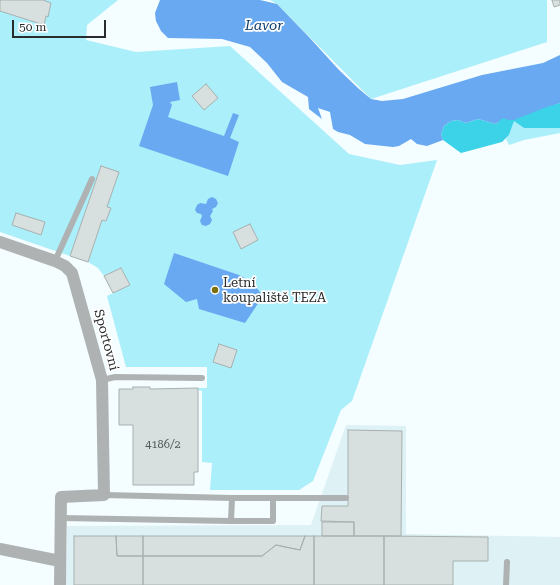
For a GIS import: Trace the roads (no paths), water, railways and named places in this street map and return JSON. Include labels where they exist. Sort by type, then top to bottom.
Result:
[{"type":"street","name":"Sportovní","points":[[0,242],[55,261],[65,266],[72,273],[102,380],[104,495]]},
{"type":"street","points":[[60,585],[61,497],[104,495]]},
{"type":"street","points":[[0,549],[60,561]]},
{"type":"lane","points":[[55,261],[92,179]]},
{"type":"lane","points":[[102,380],[115,377],[202,378]]},
{"type":"lane","points":[[104,495],[232,498],[346,498]]},
{"type":"lane","points":[[231,521],[232,498]]},
{"type":"lane","points":[[61,518],[272,521],[273,498]]},
{"type":"lane","points":[[506,585],[507,562]]},
{"type":"water","name":"Lavor","points":[[160,0],[260,0],[277,4],[339,70],[359,89],[371,99],[382,101],[403,99],[482,75],[543,63],[560,55],[560,103],[514,120],[503,118],[496,124],[478,119],[466,123],[458,120],[451,121],[444,126],[441,134],[443,140],[427,146],[417,144],[411,139],[399,146],[393,147],[365,144],[350,135],[333,129],[330,112],[318,108],[322,119],[309,109],[308,97],[282,82],[267,63],[250,47],[222,39],[168,38],[161,31],[156,21],[155,13]]},
{"type":"water","points":[[177,82],[180,100],[170,102],[172,105],[168,117],[224,136],[233,113],[239,115],[230,138],[239,142],[228,176],[139,146],[153,105],[150,87]]},
{"type":"water","points":[[212,197],[216,199],[218,203],[216,207],[212,209],[213,211],[210,216],[212,220],[210,224],[206,226],[202,225],[200,221],[202,216],[195,210],[197,205],[200,203],[206,204],[208,199]]},
{"type":"water","name":"Letní koupaliště TEZA","points":[[174,253],[239,275],[252,282],[263,296],[245,323],[199,309],[197,299],[186,302],[164,284]]},
{"type":"place","name":"Letní koupaliště TEZA","points":[[215,290]]}]
